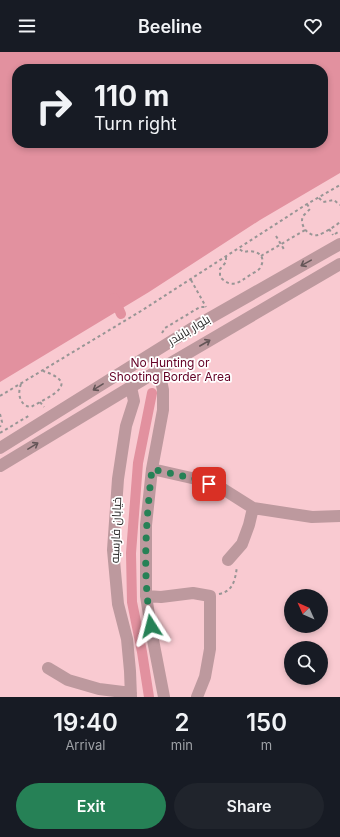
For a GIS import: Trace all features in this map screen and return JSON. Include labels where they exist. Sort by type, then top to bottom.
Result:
[{"type":"street","name":"بلوار بایندر","points":[[0,448],[336,240]]},
{"type":"street","name":"بلوار بایندر","points":[[0,466],[159,370],[340,264]]},
{"type":"street","points":[[159,370],[163,390],[163,410],[152,469],[146,525],[146,596],[164,697]]},
{"type":"street","name":"خیابان فارسیه","points":[[131,387],[134,401],[126,426],[118,479],[112,550],[118,604],[127,640],[131,695]]},
{"type":"street","points":[[152,469],[196,479],[223,489],[253,508],[312,517],[340,516]]},
{"type":"street","points":[[232,556],[242,544],[253,508]]},
{"type":"street","points":[[146,596],[161,597],[193,593],[210,596],[210,649],[205,677],[197,697]]},
{"type":"street","points":[[48,668],[68,680],[99,689],[131,695]]},
{"type":"path","points":[[0,396],[191,280],[307,204],[340,185]]},
{"type":"path","points":[[319,197],[323,202],[334,200],[340,205]]},
{"type":"path","points":[[307,204],[310,209],[304,216],[302,224],[305,230],[311,234],[318,235],[340,222]]},
{"type":"path","points":[[329,229],[336,240]]},
{"type":"path","points":[[261,256],[305,230]]},
{"type":"path","points":[[276,236],[285,251]]},
{"type":"path","points":[[226,257],[226,262],[220,269],[220,277],[225,282],[231,284],[237,283],[260,269],[262,262],[261,256],[256,251],[251,250],[244,252],[239,249]]},
{"type":"path","points":[[191,280],[206,307]]},
{"type":"path","points":[[242,280],[245,286]]},
{"type":"path","points":[[21,383],[19,390],[20,398],[24,404],[31,407],[60,390],[60,379],[54,375],[42,371]]},
{"type":"path","points":[[40,402],[44,407]]},
{"type":"path","points":[[0,414],[2,422],[0,427]]},
{"type":"path","points":[[210,596],[224,593],[234,584],[237,566],[232,556]]},
{"type":"green space","name":"No Hunting or Shooting Border Area","points":[[0,52],[340,52],[340,697],[0,697]]},
{"type":"shaded area","points":[[0,52],[340,52],[340,173],[260,220],[149,292],[0,382]]},
{"type":"waterway","points":[[114,298],[121,314]]},
{"type":"waterway","points":[[149,697],[132,602],[131,553],[138,463],[152,393]]},
{"type":"route","points":[[151,626],[146,596],[146,525],[152,469],[196,479],[209,484]]}]
